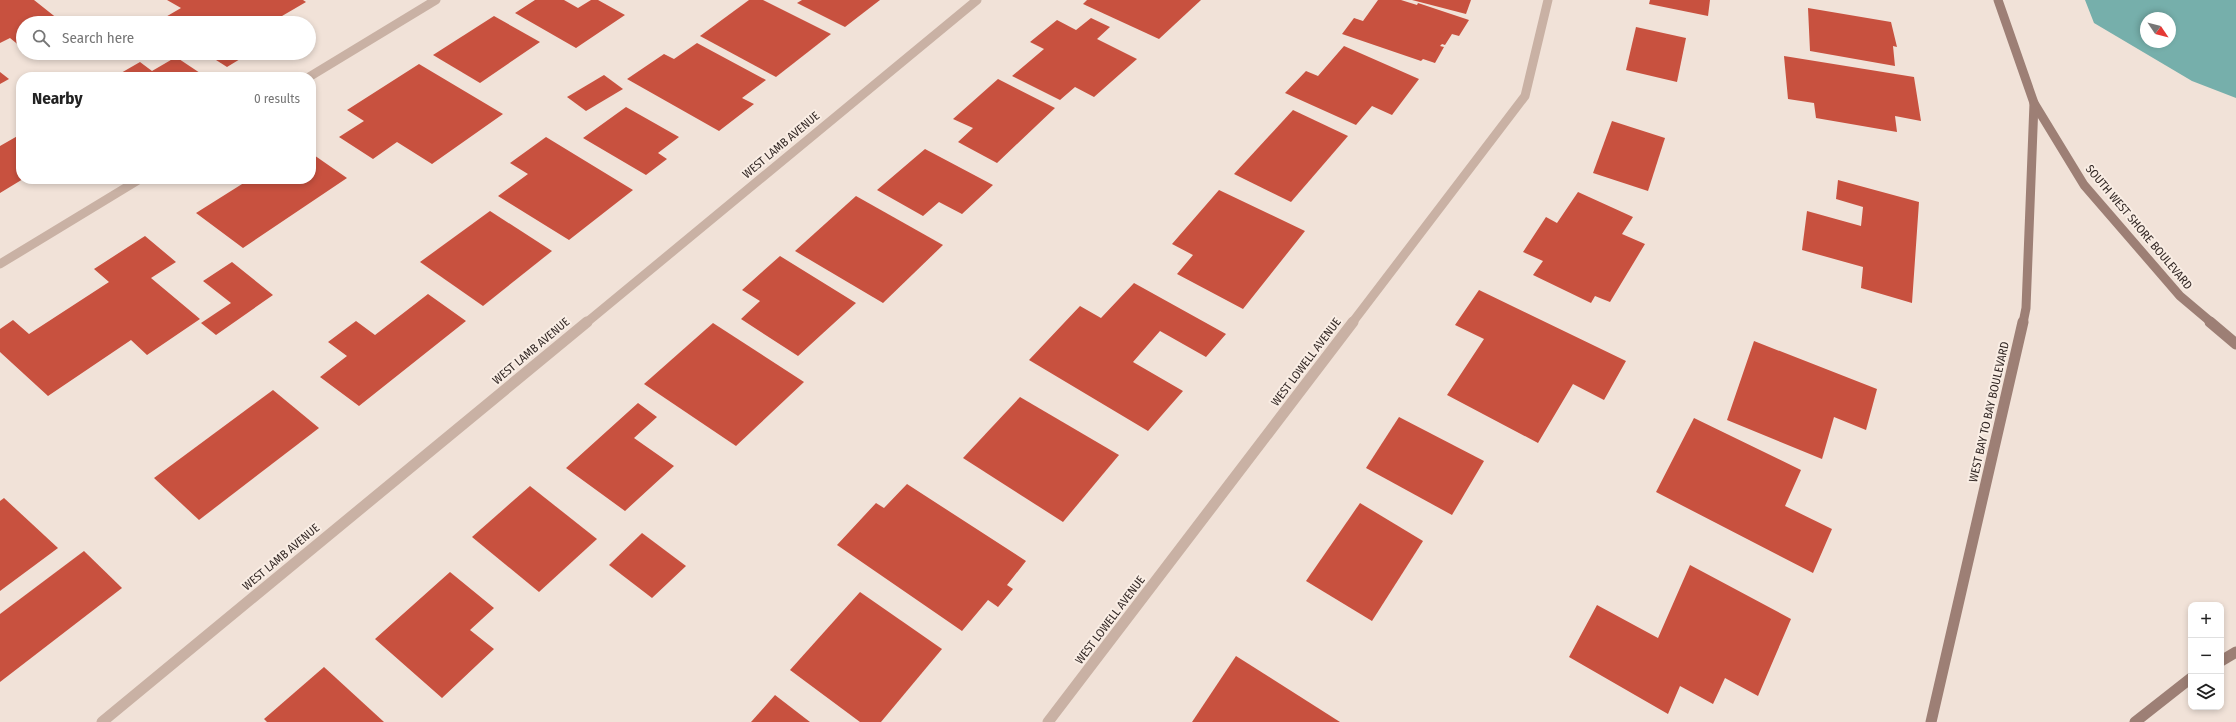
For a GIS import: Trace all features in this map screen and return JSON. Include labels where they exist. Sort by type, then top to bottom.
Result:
[{"type":"street","points":[[316,73],[436,0]]},
{"type":"street","name":"WEST LAMB AVENUE","points":[[102,722],[977,0]]},
{"type":"street","name":"WEST LOWELL AVENUE","points":[[1048,722],[1525,96],[1548,0]]},
{"type":"street","name":"SOUTH WEST SHORE BOULEVARD","points":[[1998,0],[2034,103],[2084,185],[2180,296],[2236,344]]},
{"type":"street","name":"WEST BAY TO BAY BOULEVARD","points":[[1930,722],[2026,308],[2034,103]]},
{"type":"street","points":[[0,264],[132,184]]},
{"type":"street","points":[[2224,659],[2236,652]]},
{"type":"street","points":[[2135,722],[2188,680]]},
{"type":"water","points":[[2085,0],[2236,0],[2236,98],[2192,81],[2094,23]]},
{"type":"building","points":[[0,0],[34,0],[54,16],[16,16],[16,43],[10,38],[0,43]]},
{"type":"building","points":[[167,0],[303,0],[306,2],[282,16],[167,16],[181,8]]},
{"type":"building","points":[[535,0],[564,0],[578,8],[591,0],[598,0],[625,15],[576,48],[515,13]]},
{"type":"building","points":[[749,0],[763,0],[831,34],[776,77],[700,36]]},
{"type":"building","points":[[802,0],[880,0],[845,27],[797,3]]},
{"type":"building","points":[[1087,0],[1201,0],[1159,39],[1083,4]]},
{"type":"building","points":[[1378,0],[1401,0],[1417,5],[1418,3],[1469,20],[1459,36],[1452,34],[1445,45],[1442,44],[1440,46],[1444,47],[1435,63],[1423,59],[1421,61],[1342,34],[1354,18],[1363,21]]},
{"type":"building","points":[[1412,0],[1471,0],[1466,14]]},
{"type":"building","points":[[1650,0],[1710,0],[1708,16],[1649,4]]},
{"type":"building","points":[[1808,8],[1891,22],[1897,47],[1893,46],[1895,66],[1810,51]]},
{"type":"building","points":[[494,16],[540,42],[480,83],[433,55]]},
{"type":"building","points":[[1091,18],[1110,27],[1097,39],[1137,59],[1094,97],[1075,87],[1060,100],[1012,76],[1044,49],[1030,42],[1057,20],[1076,30]]},
{"type":"building","points":[[1636,27],[1686,38],[1677,82],[1626,70]]},
{"type":"building","points":[[697,43],[766,80],[742,98],[754,104],[719,131],[627,79],[664,54],[674,59]]},
{"type":"building","points":[[1344,46],[1419,79],[1392,115],[1372,106],[1356,125],[1285,93],[1306,71],[1318,76]]},
{"type":"building","points":[[1784,56],[1914,77],[1921,121],[1895,116],[1897,132],[1816,118],[1814,103],[1788,99]]},
{"type":"building","points":[[171,60],[180,60],[198,72],[123,72],[140,62],[152,71]]},
{"type":"building","points":[[216,60],[238,60],[227,67]]},
{"type":"building","points":[[419,64],[503,114],[432,164],[397,142],[373,159],[339,137],[364,121],[347,110]]},
{"type":"building","points":[[0,72],[9,79],[0,84]]},
{"type":"building","points":[[604,75],[623,89],[586,111],[567,97]]},
{"type":"building","points":[[998,79],[1055,108],[997,163],[958,142],[973,128],[953,119]]},
{"type":"building","points":[[626,107],[679,137],[658,153],[667,159],[646,175],[583,138]]},
{"type":"building","points":[[1293,110],[1348,136],[1291,202],[1234,174]]},
{"type":"building","points":[[1612,121],[1665,138],[1648,191],[1593,173]]},
{"type":"building","points":[[16,137],[16,183],[0,193],[0,146]]},
{"type":"building","points":[[546,137],[633,190],[569,240],[498,196],[528,174],[510,163]]},
{"type":"building","points":[[925,149],[993,185],[962,214],[939,202],[923,216],[877,190]]},
{"type":"building","points":[[316,156],[347,178],[243,248],[196,213],[242,184],[316,184]]},
{"type":"building","points":[[1838,180],[1919,202],[1912,303],[1861,288],[1863,267],[1802,250],[1807,211],[1861,226],[1863,207],[1836,199]]},
{"type":"building","points":[[1219,190],[1305,231],[1243,309],[1177,274],[1193,255],[1172,244]]},
{"type":"building","points":[[1578,192],[1633,217],[1622,234],[1645,244],[1610,302],[1595,296],[1591,303],[1533,275],[1543,261],[1523,252],[1546,217],[1557,223]]},
{"type":"building","points":[[856,196],[943,245],[883,303],[795,251]]},
{"type":"building","points":[[490,211],[552,251],[483,306],[420,262]]},
{"type":"building","points":[[145,236],[176,262],[151,278],[200,319],[147,355],[131,340],[48,396],[0,352],[0,329],[13,320],[29,334],[109,282],[94,269]]},
{"type":"building","points":[[780,256],[856,303],[798,356],[741,319],[760,301],[742,290]]},
{"type":"building","points":[[232,262],[273,295],[216,335],[201,323],[231,303],[203,281]]},
{"type":"building","points":[[1134,283],[1226,334],[1206,357],[1160,331],[1133,362],[1183,391],[1148,431],[1029,360],[1080,306],[1101,318]]},
{"type":"building","points":[[1479,290],[1626,361],[1604,400],[1573,384],[1538,443],[1447,395],[1484,339],[1455,325]]},
{"type":"building","points":[[428,294],[466,321],[359,406],[320,377],[347,356],[328,342],[356,321],[375,335]]},
{"type":"building","points":[[713,323],[804,382],[736,446],[644,384]]},
{"type":"building","points":[[1754,341],[1877,389],[1866,430],[1834,417],[1822,459],[1727,420]]},
{"type":"building","points":[[273,390],[319,428],[199,520],[154,478]]},
{"type":"building","points":[[1020,397],[1119,455],[1063,522],[963,458]]},
{"type":"building","points":[[638,403],[657,417],[634,438],[674,466],[625,511],[566,468]]},
{"type":"building","points":[[1399,417],[1484,461],[1452,515],[1366,468]]},
{"type":"building","points":[[1694,418],[1801,470],[1785,506],[1832,529],[1813,573],[1656,492]]},
{"type":"building","points":[[907,484],[1026,561],[1007,585],[1013,589],[998,607],[988,600],[962,631],[837,545],[876,503],[884,508]]},
{"type":"building","points":[[530,486],[597,539],[539,592],[472,537]]},
{"type":"building","points":[[4,498],[58,548],[0,591],[0,501]]},
{"type":"building","points":[[1360,503],[1423,541],[1372,621],[1306,581]]},
{"type":"building","points":[[642,533],[686,566],[652,598],[609,565]]},
{"type":"building","points":[[84,551],[122,588],[0,682],[0,614]]},
{"type":"building","points":[[1690,565],[1791,619],[1758,696],[1725,678],[1713,704],[1680,686],[1668,714],[1569,657],[1597,605],[1658,638]]},
{"type":"building","points":[[450,572],[494,608],[470,630],[494,649],[442,698],[375,639]]},
{"type":"building","points":[[860,592],[942,649],[881,722],[860,722],[790,670]]},
{"type":"building","points":[[1236,656],[1340,722],[1192,722]]},
{"type":"building","points":[[324,667],[384,722],[267,722],[264,719]]},
{"type":"building","points":[[775,695],[810,722],[751,722]]}]
